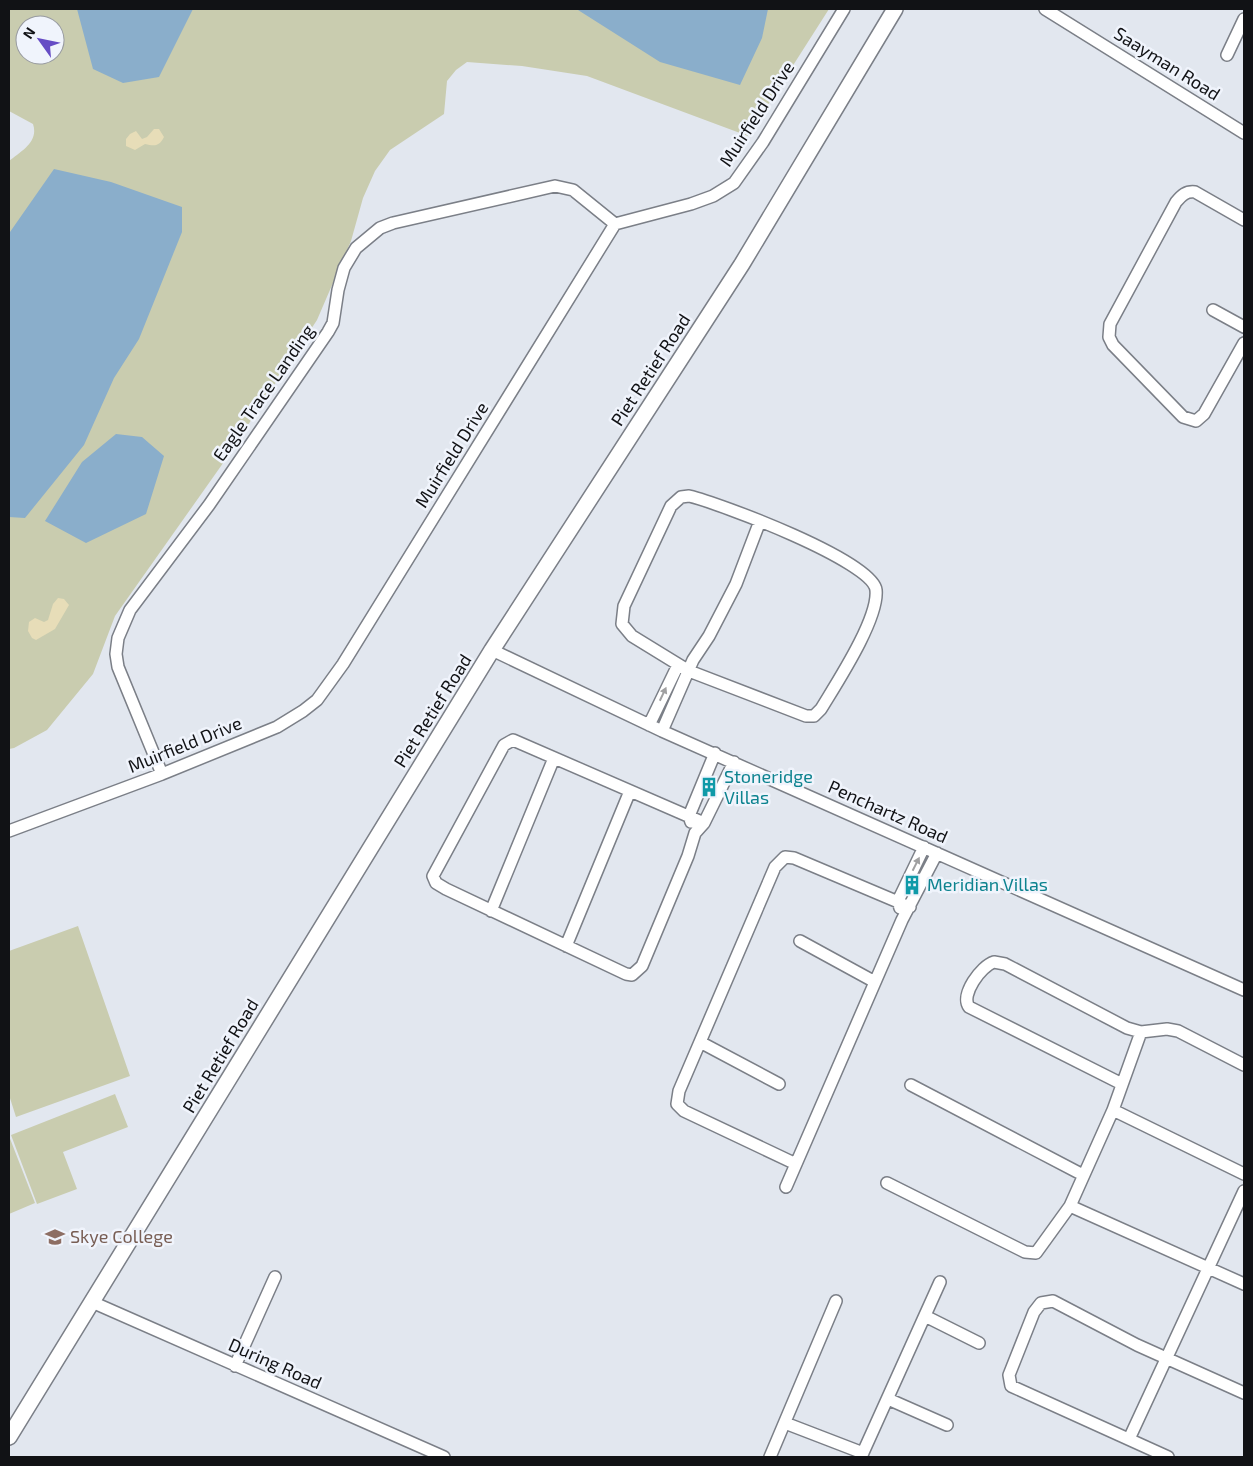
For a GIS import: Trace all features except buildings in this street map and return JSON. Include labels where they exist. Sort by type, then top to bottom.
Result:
[{"type":"street","name":"Muirfield Drive","points":[[9,831],[162,774],[277,726],[302,712],[326,690],[354,648],[615,224],[691,204],[724,190],[744,171],[844,9]]},
{"type":"street","name":"Piet Retief Road","points":[[9,1437],[492,650],[742,264],[895,9]]},
{"type":"street","name":"Saayman Road","points":[[1046,9],[1244,133]]},
{"type":"street","points":[[1227,55],[1244,19]]},
{"type":"street","name":"Eagle Trace Landing","points":[[162,774],[118,667],[116,654],[123,622],[138,598],[209,505],[328,332],[333,322],[344,268],[356,248],[373,233],[393,223],[555,186],[573,190],[615,224]]},
{"type":"street","points":[[1244,220],[1195,192],[1188,191],[1184,194],[1176,202],[1110,324],[1109,337],[1118,352],[1183,417],[1191,421],[1196,421],[1204,414],[1244,343]]},
{"type":"street","points":[[1213,310],[1244,327]]},
{"type":"street","points":[[689,496],[707,500],[818,546],[871,581],[876,592],[863,634],[821,710],[810,717],[691,665],[678,665],[632,636],[622,624],[624,606],[671,506],[681,497],[689,496]]},
{"type":"street","points":[[662,731],[691,665],[709,636],[736,584],[760,521]]},
{"type":"street","name":"Penchartz Road","points":[[492,650],[662,731],[1244,990]]},
{"type":"street","points":[[649,725],[678,665]]},
{"type":"street","points":[[704,823],[513,740],[507,743],[434,871],[434,880],[440,886],[491,911],[626,974],[632,975],[640,970],[688,856],[695,833],[704,823],[734,762]]},
{"type":"street","points":[[695,833],[689,816],[715,754]]},
{"type":"street","points":[[491,911],[554,758]]},
{"type":"street","points":[[566,946],[630,791]]},
{"type":"street","points":[[902,920],[898,901],[924,847]]},
{"type":"street","points":[[786,1187],[902,920],[937,853]]},
{"type":"street","points":[[796,1164],[680,1109],[677,1100],[679,1091],[775,867],[780,861],[788,857],[794,858],[910,907]]},
{"type":"street","points":[[800,941],[875,982]]},
{"type":"street","points":[[1122,1084],[972,1010],[966,1004],[966,996],[982,968],[989,963],[1000,962],[1110,1021],[1141,1032],[1167,1029],[1178,1031],[1244,1065]]},
{"type":"street","points":[[887,1183],[1034,1254],[1038,1252],[1070,1206],[1113,1110],[1141,1032]]},
{"type":"street","points":[[700,1042],[779,1084]]},
{"type":"street","points":[[911,1085],[1083,1175]]},
{"type":"street","points":[[1113,1110],[1244,1174]]},
{"type":"street","points":[[1128,1439],[1244,1191]]},
{"type":"street","points":[[1070,1206],[1244,1284]]},
{"type":"street","points":[[234,1366],[275,1277]]},
{"type":"street","points":[[785,1423],[862,1455],[940,1282]]},
{"type":"street","points":[[770,1457],[836,1301]]},
{"type":"street","points":[[1168,1457],[1011,1386],[1009,1375],[1034,1312],[1041,1303],[1053,1301],[1105,1330],[1244,1393]]},
{"type":"street","name":"During Road","points":[[92,1302],[444,1457]]},
{"type":"street","points":[[925,1316],[980,1343]]},
{"type":"street","points":[[888,1399],[946,1425]]},
{"type":"green space","points":[[9,9],[829,9],[748,136],[587,76],[522,66],[467,62],[456,70],[447,81],[444,114],[390,150],[375,171],[363,198],[351,241],[317,320],[221,466],[115,616],[93,674],[47,730],[9,749],[9,161],[28,146],[33,136],[33,124],[9,111]]},
{"type":"green space","points":[[78,926],[130,1076],[16,1117],[9,1095],[9,951]]},
{"type":"green space","points":[[115,1094],[128,1127],[63,1152],[77,1189],[37,1204],[11,1135]]},
{"type":"green space","points":[[9,1136],[35,1203],[9,1214]]},
{"type":"sand","points":[[154,129],[159,129],[164,137],[158,144],[145,144],[135,150],[126,146],[126,139],[130,134],[136,131],[142,139],[147,137]]},
{"type":"sand","points":[[58,598],[64,599],[69,605],[55,629],[36,640],[32,638],[28,631],[29,622],[35,618],[44,622],[48,620],[53,604]]},
{"type":"water","points":[[77,9],[193,9],[159,77],[123,83],[93,69]]},
{"type":"water","points":[[506,9],[768,9],[762,38],[740,85],[660,62],[578,10]]},
{"type":"water","points":[[54,169],[111,182],[182,207],[182,232],[139,339],[114,378],[84,445],[25,518],[9,517],[10,232]]},
{"type":"water","points":[[116,434],[142,437],[164,456],[146,514],[86,543],[45,521],[82,462]]},
{"type":"place","name":"Stoneridge Villas","points":[[709,787]]},
{"type":"place","name":"Meridian Villas","points":[[912,885]]},
{"type":"place","name":"Skye College","points":[[55,1237]]}]
